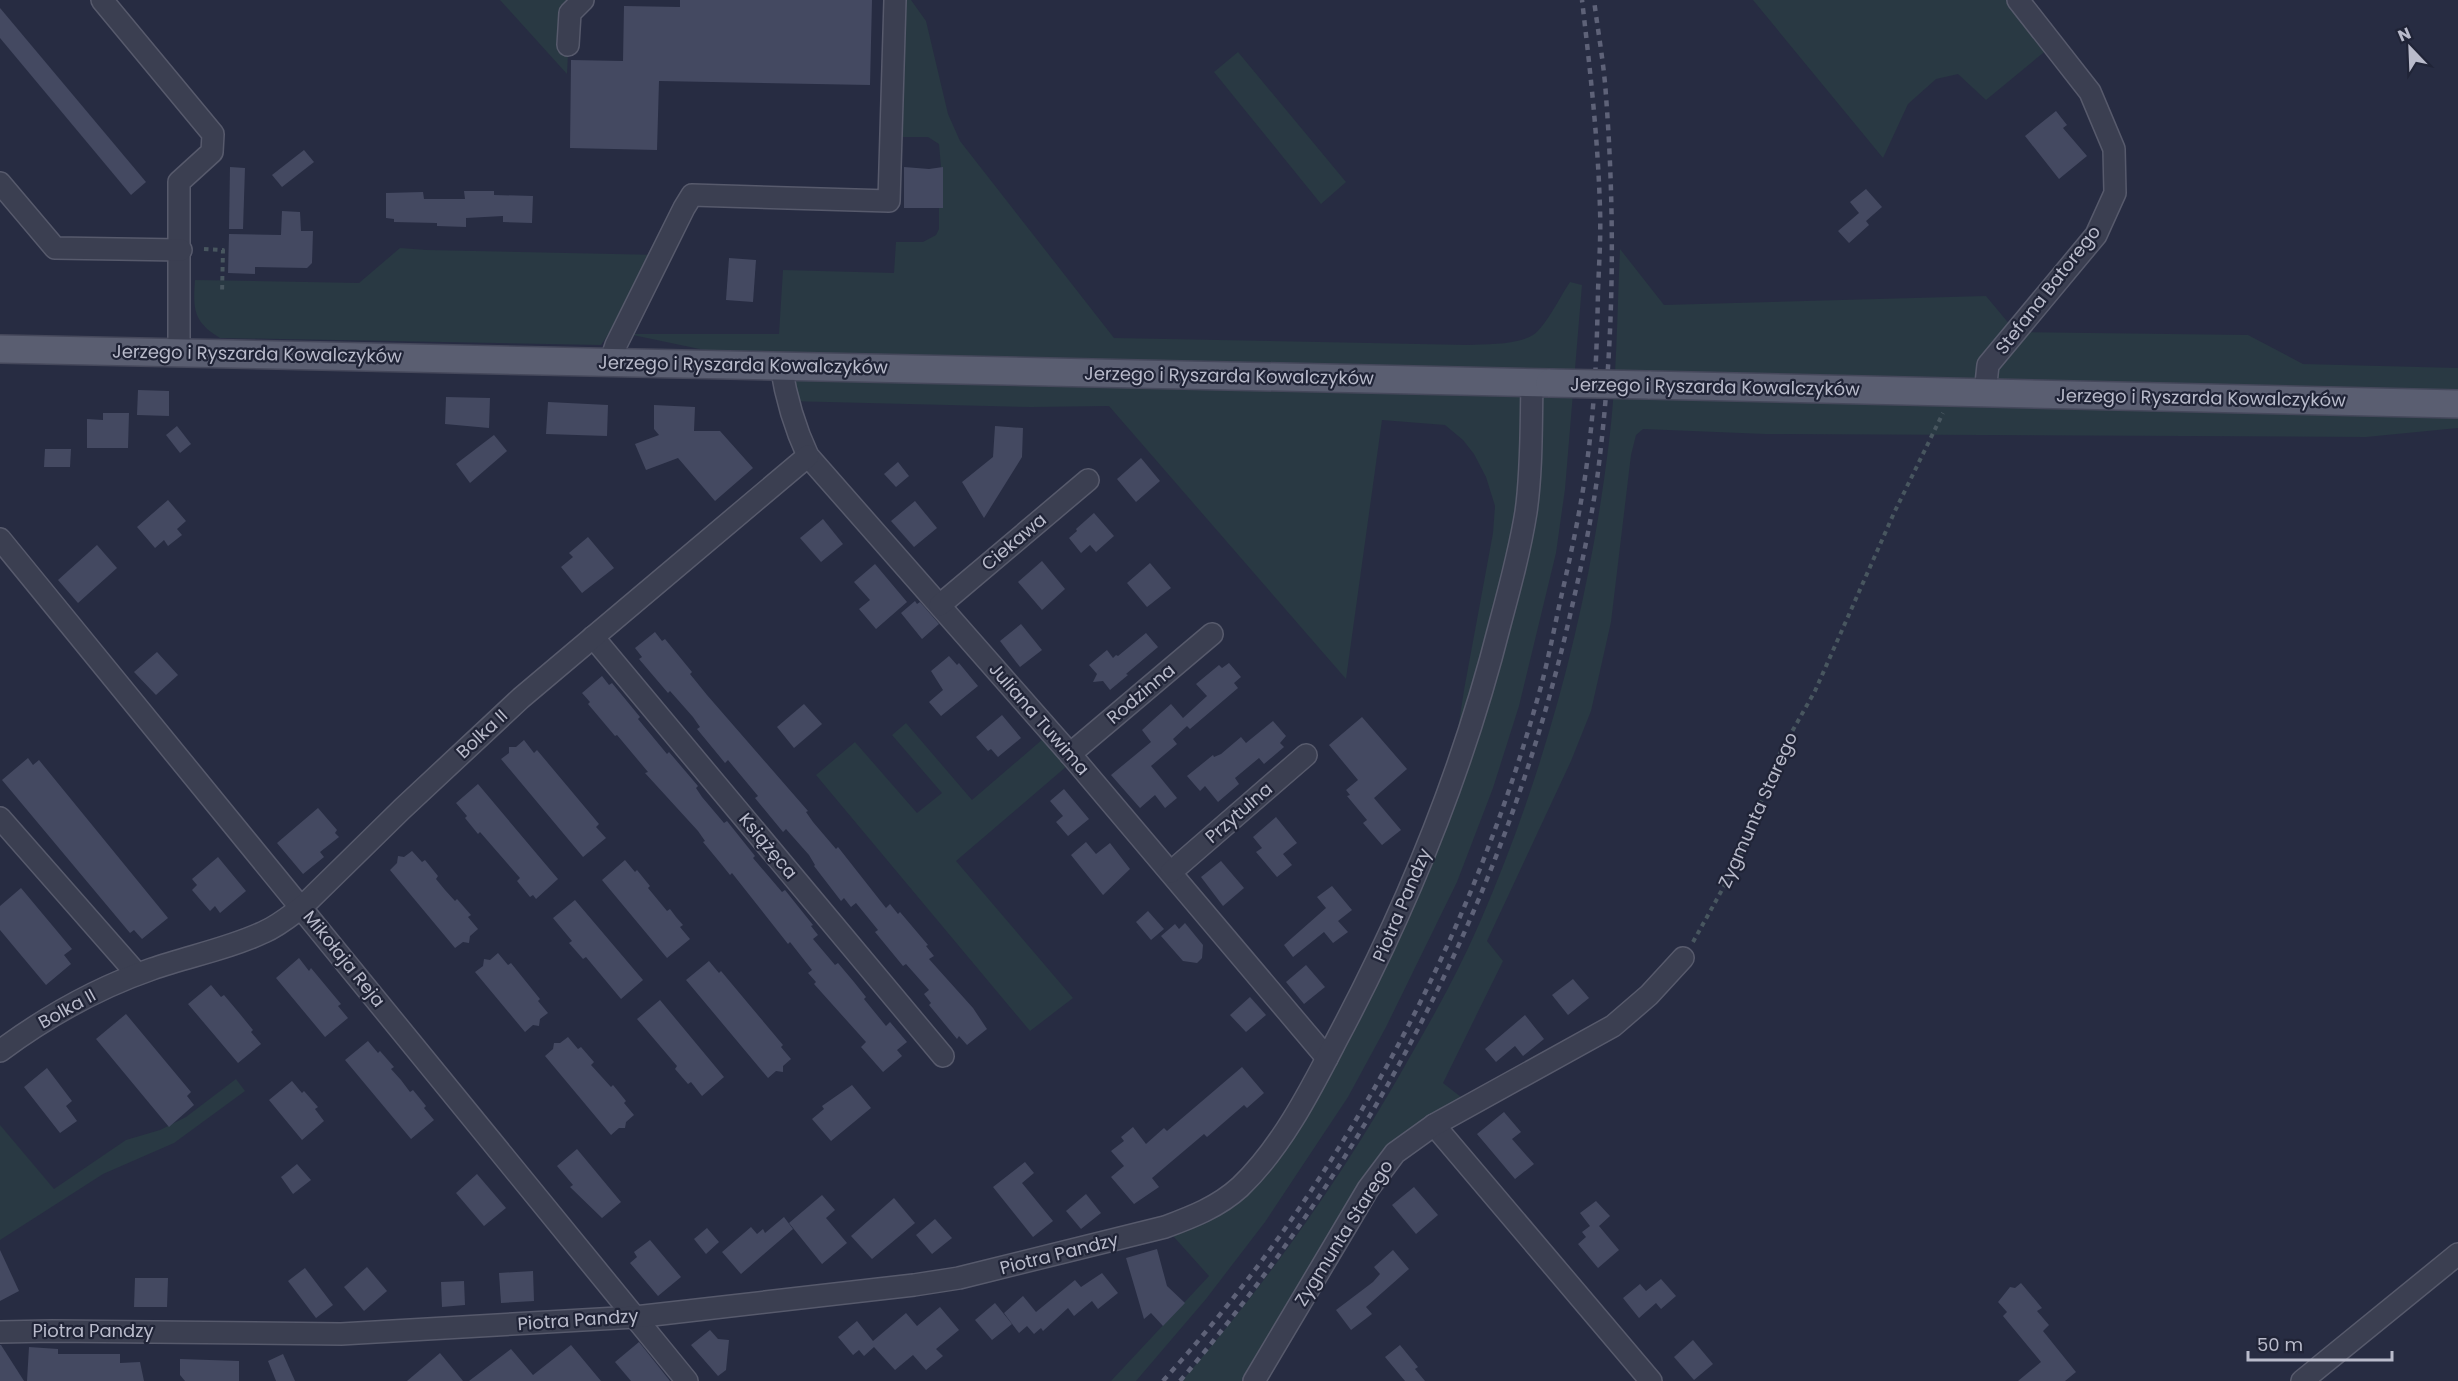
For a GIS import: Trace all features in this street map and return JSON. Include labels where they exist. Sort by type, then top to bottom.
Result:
[{"type":"main road","name":"Jerzego i Ryszarda Kowalczyków","points":[[0,349],[2458,404]]},
{"type":"street","points":[[102,0],[213,134],[212,152],[179,182],[181,250],[179,352]]},
{"type":"street","points":[[568,45],[570,13],[583,0]]},
{"type":"street","points":[[610,363],[684,208],[693,195],[889,201],[895,0]]},
{"type":"street","name":"Stefana Batorego","points":[[1985,393],[1988,364],[2096,235],[2115,193],[2114,149],[2090,93],[2018,0]]},
{"type":"street","points":[[0,183],[55,248],[181,250]]},
{"type":"street","name":"Juliana Tuwima","points":[[781,366],[795,428],[808,456],[1070,754],[1327,1058]]},
{"type":"street","name":"Piotra Pandzy","points":[[0,1332],[341,1334],[635,1317],[959,1278],[1153,1230],[1190,1218],[1227,1199],[1258,1167],[1282,1134],[1327,1058],[1378,962],[1410,891],[1448,794],[1473,723],[1511,583],[1526,512],[1541,383]]},
{"type":"street","name":"Bolka II","points":[[0,1052],[58,1012],[137,974],[265,932],[302,907],[402,809],[521,698],[808,456]]},
{"type":"street","name":"Ciekawa","points":[[940,605],[1088,480]]},
{"type":"street","name":"Mikołaja Reja","points":[[0,539],[687,1381]]},
{"type":"street","name":"Rodzinna","points":[[1070,754],[1212,634]]},
{"type":"street","name":"Książęca","points":[[593,637],[943,1056]]},
{"type":"street","name":"Przytulna","points":[[1171,872],[1306,754]]},
{"type":"street","points":[[0,818],[137,974]]},
{"type":"street","name":"Zygmunta Starego","points":[[1254,1381],[1382,1169],[1409,1141],[1613,1026],[1643,1000],[1683,958]]},
{"type":"street","points":[[1434,1125],[1651,1381]]},
{"type":"street","points":[[2302,1381],[2458,1254]]},
{"type":"path","points":[[204,249],[223,250],[222,294]]},
{"type":"path","name":"Zygmunta Starego","points":[[1683,958],[1737,863],[1781,751],[1815,691],[1894,513],[1953,392]]},
{"type":"shaded area","points":[[500,0],[583,0],[570,13],[567,74]]},
{"type":"shaded area","points":[[895,0],[911,0],[926,21],[948,114],[960,141],[1114,338],[1468,345],[1519,341],[1538,331],[1548,319],[1570,282],[1582,285],[1565,489],[1556,553],[1519,706],[1493,788],[1457,882],[1386,1027],[1348,1097],[1265,1222],[1206,1299],[1136,1381],[1111,1381],[1209,1276],[1165,1227],[1211,1208],[1282,1134],[1448,795],[1464,690],[1493,533],[1495,506],[1486,477],[1474,454],[1463,440],[1445,425],[1382,420],[1346,679],[1109,406],[1031,407],[787,401],[783,379],[1483,395],[1478,382],[781,366],[628,334],[779,334],[783,270],[894,273],[896,242],[923,242],[936,235],[939,229],[939,208],[943,208],[943,168],[941,167],[939,144],[928,137],[891,137]]},
{"type":"shaded area","points":[[1753,0],[2019,0],[2054,44],[1986,100],[1958,74],[1936,79],[1908,104],[1883,158]]},
{"type":"shaded area","points":[[1238,52],[1346,182],[1321,204],[1214,72]]},
{"type":"shaded area","points":[[400,248],[661,255],[601,345],[220,338],[204,326],[197,314],[194,299],[195,280],[359,283]]},
{"type":"shaded area","points":[[1620,249],[1664,305],[1986,296],[2016,332],[2248,335],[2303,364],[2458,368],[2458,428],[2366,437],[1765,434],[1643,429],[1636,435],[1631,455],[1611,622],[1591,711],[1571,761],[1487,941],[1503,961],[1443,1083],[1470,1104],[1409,1141],[1254,1381],[1182,1381],[1276,1264],[1360,1141],[1430,1023],[1472,939],[1504,865],[1545,747],[1562,687],[1590,565],[1612,418]]},
{"type":"shaded area","points":[[906,723],[972,800],[1051,732],[1074,760],[956,861],[1073,998],[1030,1031],[816,775],[855,742],[917,813],[942,793],[892,735]]},
{"type":"shaded area","points":[[236,1079],[245,1091],[174,1143],[103,1174],[0,1240],[0,1125],[54,1189],[126,1140],[160,1130],[186,1117]]},
{"type":"building","points":[[680,0],[872,0],[870,85],[659,81],[657,150],[570,148],[571,60],[623,61],[624,6],[680,7]]},
{"type":"building","points":[[0,8],[146,182],[131,195],[0,38]]},
{"type":"building","points":[[2056,111],[2067,125],[2063,128],[2087,156],[2059,179],[2025,136]]},
{"type":"building","points":[[304,150],[314,162],[282,187],[272,175]]},
{"type":"building","points":[[230,167],[245,168],[243,229],[229,229]]},
{"type":"building","points":[[904,167],[929,169],[943,167],[943,208],[904,208]]},
{"type":"building","points":[[1866,189],[1882,207],[1866,221],[1869,225],[1849,243],[1838,231],[1859,213],[1850,202]]},
{"type":"building","points":[[464,191],[494,191],[494,195],[533,196],[532,223],[503,222],[503,216],[466,218],[466,227],[437,226],[437,223],[394,222],[394,219],[386,218],[386,193],[423,192],[424,199],[465,199]]},
{"type":"building","points":[[282,211],[300,212],[301,231],[313,231],[312,263],[307,268],[255,267],[255,274],[228,273],[229,234],[281,235]]},
{"type":"building","points":[[729,258],[756,260],[753,302],[726,300]]},
{"type":"building","points":[[138,390],[169,391],[169,416],[137,415]]},
{"type":"building","points":[[446,397],[490,398],[489,428],[445,424]]},
{"type":"building","points":[[548,402],[608,405],[607,436],[546,434]]},
{"type":"building","points":[[654,405],[695,407],[694,431],[720,431],[753,468],[715,501],[678,458],[646,470],[635,444],[659,435],[654,429]]},
{"type":"building","points":[[103,413],[129,413],[128,448],[87,448],[87,419],[103,420]]},
{"type":"building","points":[[177,426],[191,444],[180,453],[166,435]]},
{"type":"building","points":[[995,426],[1023,428],[1022,457],[984,518],[962,482],[993,457]]},
{"type":"building","points":[[494,435],[507,451],[470,483],[456,464]]},
{"type":"building","points":[[45,449],[71,449],[70,467],[44,467]]},
{"type":"building","points":[[1141,458],[1160,481],[1136,502],[1117,479]]},
{"type":"building","points":[[898,462],[909,476],[896,487],[884,474]]},
{"type":"building","points":[[168,500],[186,521],[177,529],[182,535],[168,546],[164,540],[155,548],[137,527]]},
{"type":"building","points":[[915,501],[937,528],[914,547],[891,521]]},
{"type":"building","points":[[1094,513],[1114,536],[1096,552],[1090,545],[1081,553],[1069,538]]},
{"type":"building","points":[[823,519],[843,544],[821,562],[800,538]]},
{"type":"building","points":[[588,537],[614,568],[582,593],[561,567],[573,557],[569,553]]},
{"type":"building","points":[[97,545],[117,568],[78,603],[58,580]]},
{"type":"building","points":[[1042,561],[1065,589],[1042,610],[1018,582]]},
{"type":"building","points":[[1150,563],[1171,588],[1147,607],[1127,583]]},
{"type":"building","points":[[875,564],[907,602],[876,629],[859,609],[870,600],[854,582]]},
{"type":"building","points":[[915,601],[917,604],[920,602],[939,624],[922,639],[901,613]]},
{"type":"building","points":[[1021,624],[1042,650],[1020,667],[1000,641]]},
{"type":"building","points":[[655,632],[662,641],[665,639],[692,672],[690,674],[707,695],[808,811],[806,812],[813,822],[836,849],[838,847],[886,908],[890,904],[898,914],[900,912],[928,945],[926,946],[934,956],[929,959],[973,1008],[987,1029],[967,1045],[959,1036],[957,1039],[929,1005],[931,1003],[924,994],[929,990],[906,964],[903,966],[875,932],[878,930],[856,903],[851,907],[844,898],[841,901],[814,866],[809,855],[786,829],[783,832],[755,798],[758,796],[728,760],[725,763],[697,729],[700,727],[693,717],[670,691],[668,693],[639,659],[642,657],[635,648]]},
{"type":"building","points":[[1146,633],[1158,647],[1126,674],[1128,675],[1110,690],[1103,681],[1093,682],[1097,674],[1089,665],[1107,650],[1113,658],[1118,656]]},
{"type":"building","points":[[157,652],[178,675],[156,695],[134,672]]},
{"type":"building","points":[[949,656],[957,665],[959,663],[978,686],[941,716],[929,702],[943,690],[931,671]]},
{"type":"building","points":[[1229,663],[1241,677],[1234,683],[1238,688],[1190,729],[1187,726],[1173,739],[1177,744],[1151,766],[1177,798],[1165,808],[1155,795],[1140,808],[1111,775],[1151,742],[1142,730],[1171,704],[1183,718],[1207,696],[1196,684],[1219,665],[1222,668]]},
{"type":"building","points":[[602,676],[609,685],[612,683],[667,754],[669,752],[698,786],[696,788],[702,797],[724,823],[727,821],[755,856],[753,858],[782,892],[785,890],[813,925],[811,926],[818,935],[813,939],[835,965],[838,963],[854,982],[866,997],[864,999],[886,1026],[890,1022],[907,1042],[897,1050],[902,1056],[883,1072],[861,1047],[866,1042],[814,984],[816,982],[808,973],[812,970],[790,942],[788,944],[732,873],[730,875],[703,842],[705,841],[698,831],[645,773],[648,772],[588,704],[590,702],[582,693]]},
{"type":"building","points":[[804,704],[822,724],[794,748],[777,727]]},
{"type":"building","points":[[1002,715],[1021,738],[998,757],[991,749],[988,751],[976,737]]},
{"type":"building","points":[[1362,717],[1407,769],[1374,798],[1401,830],[1382,845],[1363,823],[1367,820],[1347,796],[1350,795],[1346,790],[1358,780],[1329,745]]},
{"type":"building","points":[[1273,721],[1286,736],[1280,743],[1284,747],[1264,764],[1259,758],[1235,778],[1239,784],[1218,802],[1205,786],[1200,791],[1187,776],[1213,755],[1214,757],[1221,754],[1241,737],[1246,743]]},
{"type":"building","points":[[524,740],[534,753],[537,750],[599,824],[596,827],[606,838],[583,857],[501,759],[509,753],[509,747],[516,747]]},
{"type":"building","points":[[28,758],[33,765],[39,760],[168,918],[142,939],[134,930],[130,933],[2,780]]},
{"type":"building","points":[[478,784],[558,879],[536,899],[533,895],[530,897],[517,881],[520,878],[480,832],[478,834],[456,803]]},
{"type":"building","points":[[1064,789],[1089,819],[1068,836],[1056,822],[1063,816],[1050,801]]},
{"type":"building","points":[[318,808],[337,830],[335,833],[339,837],[320,852],[324,857],[303,874],[277,843]]},
{"type":"building","points":[[1276,817],[1297,843],[1283,854],[1292,865],[1277,877],[1256,852],[1262,848],[1253,837]]},
{"type":"building","points":[[1086,842],[1096,854],[1110,843],[1130,869],[1103,895],[1071,855]]},
{"type":"building","points":[[412,851],[422,862],[425,860],[438,876],[436,879],[445,890],[455,901],[457,899],[471,915],[468,917],[478,929],[470,936],[469,943],[463,942],[455,948],[390,870],[397,863],[398,856],[404,857]]},
{"type":"building","points":[[218,857],[246,891],[220,913],[215,906],[210,911],[192,890],[197,885],[192,879]]},
{"type":"building","points":[[625,860],[635,872],[637,870],[667,911],[670,909],[683,925],[680,927],[690,939],[667,958],[602,880]]},
{"type":"building","points":[[1221,861],[1244,888],[1223,906],[1201,877]]},
{"type":"building","points":[[1332,886],[1352,910],[1338,921],[1348,932],[1333,943],[1324,932],[1293,957],[1284,945],[1326,908],[1317,897]]},
{"type":"building","points":[[21,888],[72,949],[64,955],[71,964],[46,985],[0,930],[0,906]]},
{"type":"building","points":[[575,900],[643,980],[621,999],[586,957],[583,959],[569,943],[572,941],[553,918]]},
{"type":"building","points":[[1148,911],[1164,929],[1151,940],[1136,922]]},
{"type":"building","points":[[1185,923],[1203,945],[1202,958],[1197,963],[1183,961],[1161,936],[1175,924],[1179,929]]},
{"type":"building","points":[[498,953],[508,965],[511,963],[540,999],[538,1001],[548,1013],[540,1019],[539,1026],[533,1025],[525,1032],[475,972],[483,966],[484,959],[490,960]]},
{"type":"building","points":[[299,958],[309,971],[311,968],[341,1004],[338,1006],[348,1018],[325,1037],[276,978]]},
{"type":"building","points":[[709,961],[719,973],[721,971],[783,1045],[781,1047],[791,1059],[783,1066],[783,1072],[776,1071],[768,1078],[686,980]]},
{"type":"building","points":[[1306,965],[1325,987],[1304,1004],[1286,982]]},
{"type":"building","points":[[1573,979],[1589,998],[1568,1015],[1552,995]]},
{"type":"building","points":[[211,985],[221,997],[224,995],[253,1030],[251,1032],[261,1044],[238,1063],[188,1004]]},
{"type":"building","points":[[1250,997],[1266,1015],[1246,1032],[1230,1015]]},
{"type":"building","points":[[660,1000],[724,1077],[702,1096],[691,1082],[688,1084],[675,1069],[677,1066],[637,1019]]},
{"type":"building","points":[[126,1014],[191,1092],[187,1096],[194,1105],[169,1127],[96,1039]]},
{"type":"building","points":[[1525,1015],[1544,1039],[1523,1056],[1515,1046],[1496,1062],[1485,1049]]},
{"type":"building","points":[[568,1037],[578,1049],[581,1047],[594,1062],[591,1065],[611,1087],[613,1085],[626,1101],[624,1103],[634,1115],[626,1122],[625,1128],[619,1128],[611,1135],[545,1056],[553,1049],[554,1043],[560,1043]]},
{"type":"building","points":[[368,1041],[394,1067],[391,1069],[410,1092],[413,1090],[434,1120],[411,1139],[345,1060]]},
{"type":"building","points":[[1242,1067],[1264,1093],[1247,1108],[1244,1105],[1207,1137],[1204,1134],[1152,1178],[1159,1187],[1134,1204],[1111,1177],[1124,1166],[1111,1151],[1124,1141],[1121,1137],[1133,1127],[1146,1144],[1164,1128],[1167,1131]]},
{"type":"building","points":[[47,1068],[72,1101],[66,1106],[77,1121],[60,1133],[24,1087]]},
{"type":"building","points":[[292,1081],[318,1107],[315,1109],[324,1121],[302,1140],[269,1100]]},
{"type":"building","points":[[852,1085],[871,1108],[831,1141],[812,1119],[824,1109],[822,1106]]},
{"type":"building","points":[[1504,1112],[1521,1132],[1512,1139],[1534,1164],[1515,1179],[1477,1134]]},
{"type":"building","points":[[577,1149],[621,1202],[602,1218],[570,1187],[573,1185],[557,1166]]},
{"type":"building","points":[[1025,1162],[1034,1173],[1022,1183],[1053,1221],[1033,1237],[993,1187]]},
{"type":"building","points":[[297,1164],[311,1180],[293,1194],[281,1177]]},
{"type":"building","points":[[477,1174],[506,1208],[484,1226],[456,1193]]},
{"type":"building","points":[[1414,1187],[1438,1215],[1416,1234],[1392,1205]]},
{"type":"building","points":[[1086,1194],[1101,1213],[1081,1229],[1066,1211]]},
{"type":"building","points":[[822,1195],[835,1210],[826,1218],[847,1243],[822,1264],[789,1223]]},
{"type":"building","points":[[894,1198],[915,1223],[872,1259],[851,1236]]},
{"type":"building","points":[[1596,1201],[1610,1216],[1599,1226],[1619,1250],[1598,1268],[1578,1244],[1586,1237],[1582,1232],[1590,1226],[1580,1213]]},
{"type":"building","points":[[784,1217],[793,1229],[741,1274],[722,1252],[751,1227],[757,1234],[763,1229],[765,1233]]},
{"type":"building","points":[[935,1219],[952,1238],[932,1254],[916,1235]]},
{"type":"building","points":[[707,1228],[719,1242],[706,1254],[694,1239]]},
{"type":"building","points":[[650,1240],[681,1277],[658,1296],[630,1263],[637,1257],[634,1252]]},
{"type":"building","points":[[1157,1249],[1167,1286],[1185,1303],[1163,1326],[1151,1313],[1144,1319],[1126,1258]]},
{"type":"building","points":[[0,1250],[19,1291],[0,1301]]},
{"type":"building","points":[[1393,1250],[1409,1269],[1366,1307],[1372,1314],[1351,1330],[1336,1310],[1373,1282],[1380,1274],[1374,1267]]},
{"type":"building","points":[[367,1267],[387,1291],[364,1311],[344,1287]]},
{"type":"building","points":[[305,1268],[333,1305],[316,1318],[288,1281]]},
{"type":"building","points":[[533,1271],[534,1301],[501,1303],[499,1273]]},
{"type":"building","points":[[1102,1273],[1118,1293],[1098,1309],[1092,1301],[1074,1316],[1068,1308],[1043,1331],[1041,1328],[1034,1334],[1027,1326],[1019,1333],[1004,1313],[1023,1296],[1036,1312],[1075,1280],[1081,1287]]},
{"type":"building","points":[[135,1278],[168,1278],[167,1307],[134,1307]]},
{"type":"building","points":[[1661,1279],[1676,1296],[1661,1309],[1656,1303],[1639,1318],[1623,1298],[1640,1284],[1646,1291]]},
{"type":"building","points":[[464,1281],[465,1305],[442,1307],[441,1282]]},
{"type":"building","points":[[2021,1283],[2042,1308],[2037,1311],[2049,1325],[2043,1331],[2076,1372],[2065,1381],[2018,1381],[2041,1362],[2003,1316],[2007,1312],[1998,1302],[2010,1287],[2015,1288]]},
{"type":"building","points":[[995,1303],[1012,1324],[992,1340],[975,1320]]},
{"type":"building","points":[[940,1307],[959,1330],[936,1349],[943,1356],[926,1370],[913,1355],[895,1370],[874,1347],[864,1356],[859,1350],[853,1355],[838,1337],[857,1321],[873,1341],[906,1313],[917,1326]]},
{"type":"building","points":[[710,1330],[718,1339],[729,1340],[726,1370],[718,1376],[691,1345]]},
{"type":"building","points":[[1693,1340],[1713,1364],[1694,1380],[1674,1357]]},
{"type":"building","points":[[639,1342],[670,1381],[631,1381],[615,1362]]},
{"type":"building","points":[[1,1345],[24,1381],[0,1381]]},
{"type":"building","points":[[571,1345],[601,1381],[469,1381],[511,1349],[533,1375]]},
{"type":"building","points":[[1400,1345],[1418,1367],[1415,1369],[1425,1381],[1405,1381],[1385,1357]]},
{"type":"building","points":[[29,1347],[58,1349],[58,1354],[120,1354],[120,1363],[140,1362],[144,1381],[27,1381]]},
{"type":"building","points":[[440,1353],[463,1381],[407,1381]]},
{"type":"building","points":[[283,1354],[295,1381],[276,1381],[268,1361]]},
{"type":"building","points":[[180,1359],[239,1361],[239,1381],[185,1381],[180,1375]]},
{"type":"railway","points":[[1163,1381],[1226,1306],[1286,1228],[1340,1146],[1390,1060],[1435,972],[1474,882],[1509,790],[1538,697],[1579,510],[1588,455],[1594,394],[1600,209],[1596,130],[1582,0]]},
{"type":"railway","points":[[1180,1381],[1248,1297],[1311,1209],[1368,1119],[1420,1025],[1466,929],[1506,830],[1540,728],[1568,624],[1591,518],[1605,410],[1612,276],[1611,186],[1605,84],[1594,0]]}]
